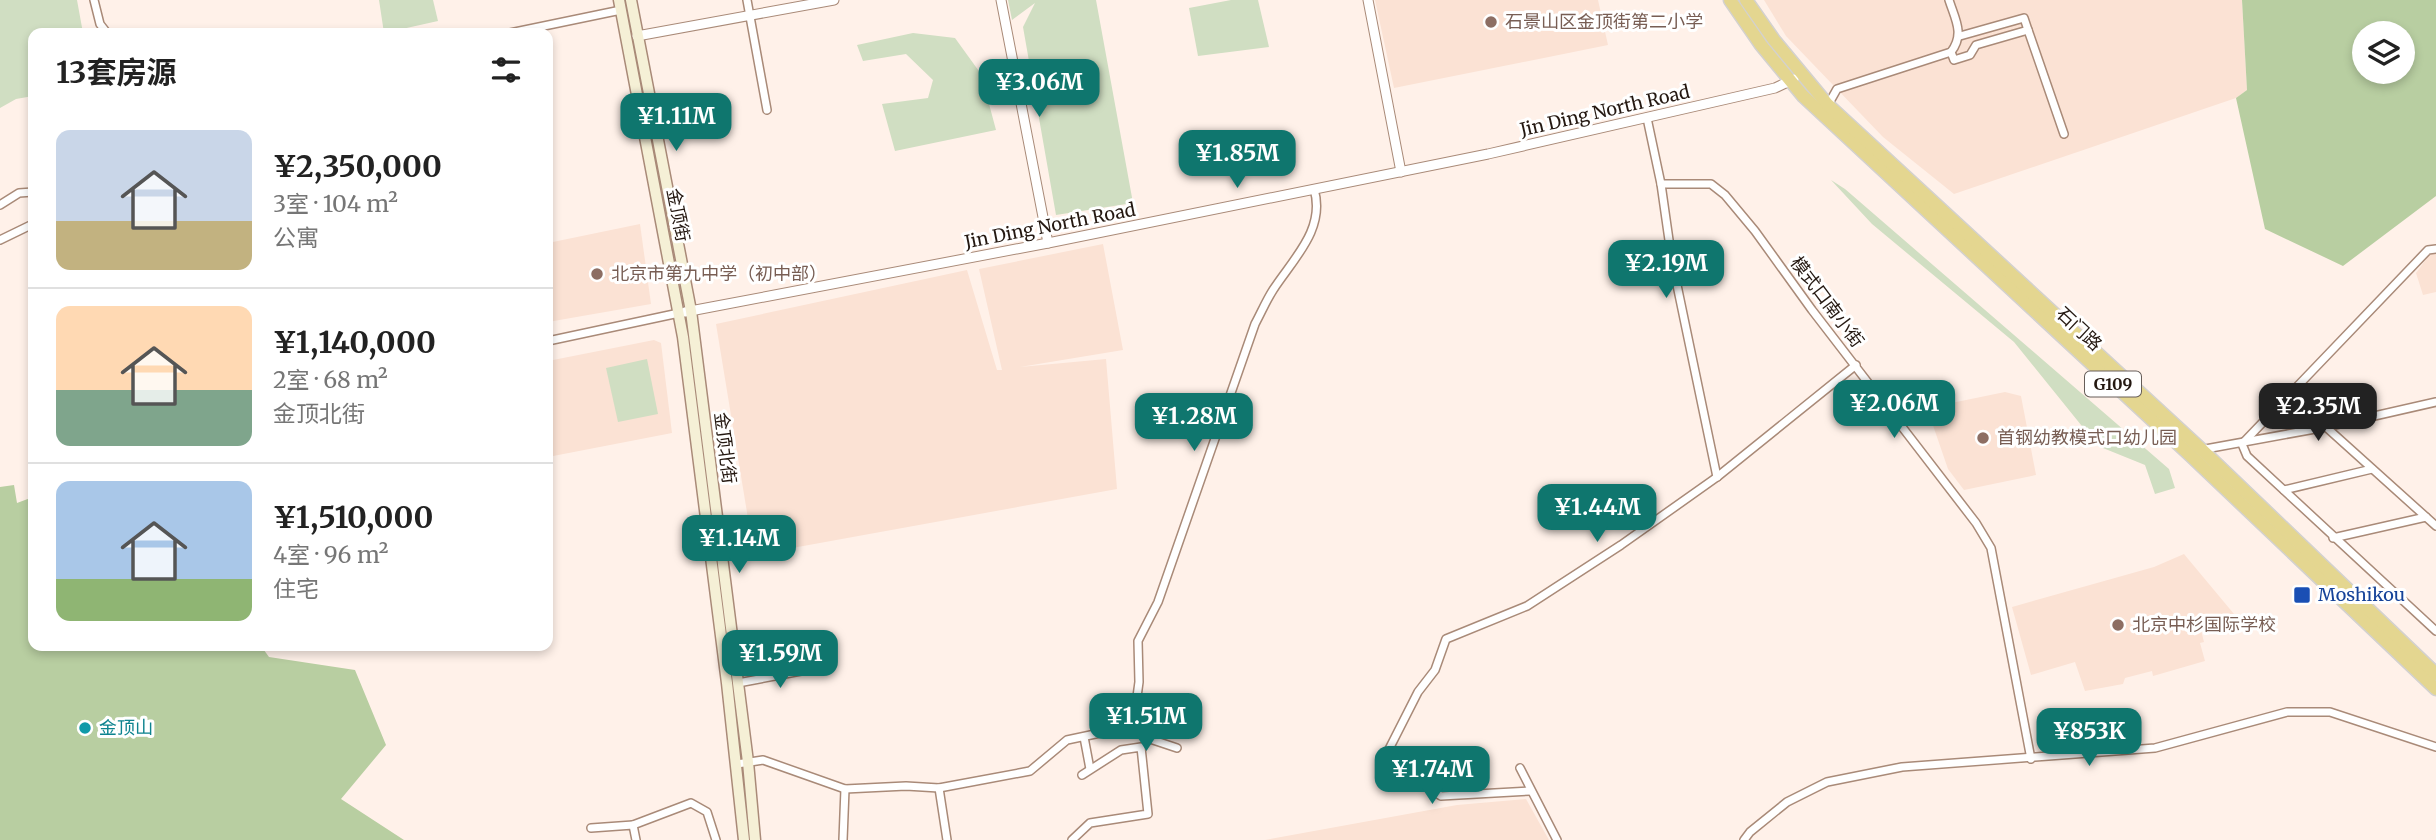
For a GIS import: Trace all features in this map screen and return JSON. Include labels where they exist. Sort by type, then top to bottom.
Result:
[{"type":"highway","name":"G109","points":[[1730,0],[1789,81]]},
{"type":"highway","name":"G109","points":[[1746,0],[1801,74]]},
{"type":"highway","name":"石门路","points":[[1801,74],[1828,105],[2436,674]]},
{"type":"highway","name":"石门路","points":[[1789,81],[1933,218],[2196,452],[2436,689]]},
{"type":"main road","name":"金顶街","points":[[631,0],[685,312]]},
{"type":"main road","name":"金顶街","points":[[620,5],[685,312]]},
{"type":"main road","name":"金顶北街","points":[[685,312],[738,683],[744,840]]},
{"type":"main road","name":"金顶北街","points":[[685,312],[742,763],[755,840]]},
{"type":"street","points":[[94,0],[103,28]]},
{"type":"street","points":[[747,0],[767,110]]},
{"type":"street","points":[[637,36],[834,0]]},
{"type":"street","points":[[1001,0],[1048,243]]},
{"type":"street","points":[[1368,0],[1401,172]]},
{"type":"street","points":[[1828,105],[1838,89],[1951,52],[1960,36],[1949,1],[1961,0]]},
{"type":"street","points":[[529,28],[620,5]]},
{"type":"street","points":[[1960,36],[2024,18],[2064,134]]},
{"type":"street","points":[[1951,52],[1954,60],[1970,55],[1976,45],[2028,30]]},
{"type":"street","name":"Jin Ding North Road","points":[[553,340],[1401,172],[1775,88],[1801,74]]},
{"type":"street","points":[[1647,118],[1661,184],[1672,261],[1717,477]]},
{"type":"street","name":"模式口南小街","points":[[1661,184],[1711,184],[1725,195],[1976,523],[1990,548],[2031,759]]},
{"type":"street","points":[[1133,726],[1139,682],[1138,641],[1158,602],[1255,324],[1271,292],[1310,237],[1318,208],[1314,189]]},
{"type":"street","points":[[0,205],[19,193],[28,192]]},
{"type":"street","points":[[0,240],[28,226]]},
{"type":"street","points":[[2242,444],[2428,250],[2436,249]]},
{"type":"street","points":[[1530,791],[1441,796],[1428,788],[1424,773],[1401,774],[1384,759],[1418,692],[1435,670],[1446,639],[1527,606],[1621,545],[1717,477],[1856,365]]},
{"type":"street","points":[[2196,452],[2326,428],[2436,402]]},
{"type":"street","points":[[2326,428],[2436,526]]},
{"type":"street","points":[[2242,444],[2247,456],[2436,631]]},
{"type":"street","points":[[2284,491],[2372,469]]},
{"type":"street","points":[[2333,538],[2426,517]]},
{"type":"street","points":[[738,683],[817,668]]},
{"type":"street","points":[[1744,840],[1749,832],[1787,802],[1827,782],[1902,767],[2155,748],[2287,712],[2330,712],[2436,747]]},
{"type":"street","points":[[742,763],[763,760],[845,789],[906,786],[939,788],[1030,771],[1067,740],[1133,726]]},
{"type":"street","points":[[1133,726],[1147,738],[1177,748]]},
{"type":"street","points":[[1084,737],[1090,769]]},
{"type":"street","points":[[1072,840],[1090,823],[1148,814],[1141,747],[1121,750],[1082,775]]},
{"type":"street","points":[[1520,768],[1557,840]]},
{"type":"street","points":[[939,788],[947,840]]},
{"type":"street","points":[[844,840],[845,789]]},
{"type":"street","points":[[591,828],[634,825],[691,803],[707,812],[716,840]]},
{"type":"street","points":[[634,825],[636,840]]},
{"type":"shaded area","name":"石景山区金顶街第二小学","points":[[1375,0],[1598,0],[1608,45],[1394,88]]},
{"type":"shaded area","points":[[1764,0],[2242,0],[2247,90],[2236,98],[1954,194],[1883,137],[1786,36]]},
{"type":"shaded area","name":"北京市第九中学（初中部）","points":[[640,224],[651,304],[553,321],[553,242]]},
{"type":"shaded area","points":[[1103,244],[1123,350],[1020,367],[1106,359],[1117,489],[754,555],[716,324],[967,270],[997,370],[1002,370],[979,269]]},
{"type":"shaded area","points":[[2436,253],[2436,292],[2423,295],[2416,273],[2430,254]]},
{"type":"shaded area","points":[[654,340],[661,343],[672,433],[553,456],[553,360]]},
{"type":"shaded area","name":"首钢幼教模式口幼儿园","points":[[2005,392],[2021,396],[2036,475],[1964,490],[1948,469],[1927,408]]},
{"type":"shaded area","name":"北京中杉国际学校","points":[[2184,554],[2239,620],[2201,630],[2204,642],[2200,643],[2205,661],[2153,676],[2152,671],[2125,678],[2123,684],[2085,691],[2075,662],[2031,675],[2012,607],[2154,567]]},
{"type":"shaded area","points":[[1526,799],[1549,840],[1265,840],[1457,805]]},
{"type":"green space","points":[[0,0],[77,0],[82,28],[28,28],[28,97],[16,99],[0,108]]},
{"type":"green space","points":[[379,0],[433,0],[438,21],[406,28],[383,28]]},
{"type":"green space","points":[[1008,0],[1096,0],[1133,203],[1056,215],[1023,27],[1035,3],[1012,20]]},
{"type":"green space","points":[[1231,0],[1258,0],[1269,47],[1198,56],[1189,8]]},
{"type":"green space","points":[[2242,0],[2436,0],[2436,196],[2343,266],[2265,229],[2236,98],[2247,90]]},
{"type":"green space","points":[[913,33],[955,38],[981,74],[996,130],[895,151],[882,104],[928,98],[933,80],[906,54],[863,61],[857,45]]},
{"type":"green space","points":[[1831,180],[1845,189],[2169,469],[2175,488],[2155,494],[2145,465],[2098,446],[2014,342],[1872,224]]},
{"type":"green space","points":[[647,359],[658,414],[618,422],[606,368]]},
{"type":"green space","points":[[14,485],[17,503],[28,499],[28,651],[265,651],[269,657],[355,670],[386,745],[341,799],[404,840],[0,840],[0,487]]},
{"type":"place","name":"石景山区金顶街第二小学","points":[[1491,22]]},
{"type":"place","name":"北京市第九中学（初中部）","points":[[597,274]]},
{"type":"place","name":"首钢幼教模式口幼儿园","points":[[1983,438]]},
{"type":"place","name":"Moshikou","points":[[2302,595]]},
{"type":"place","name":"北京中杉国际学校","points":[[2118,625]]},
{"type":"place","name":"金顶山","points":[[85,728]]}]
